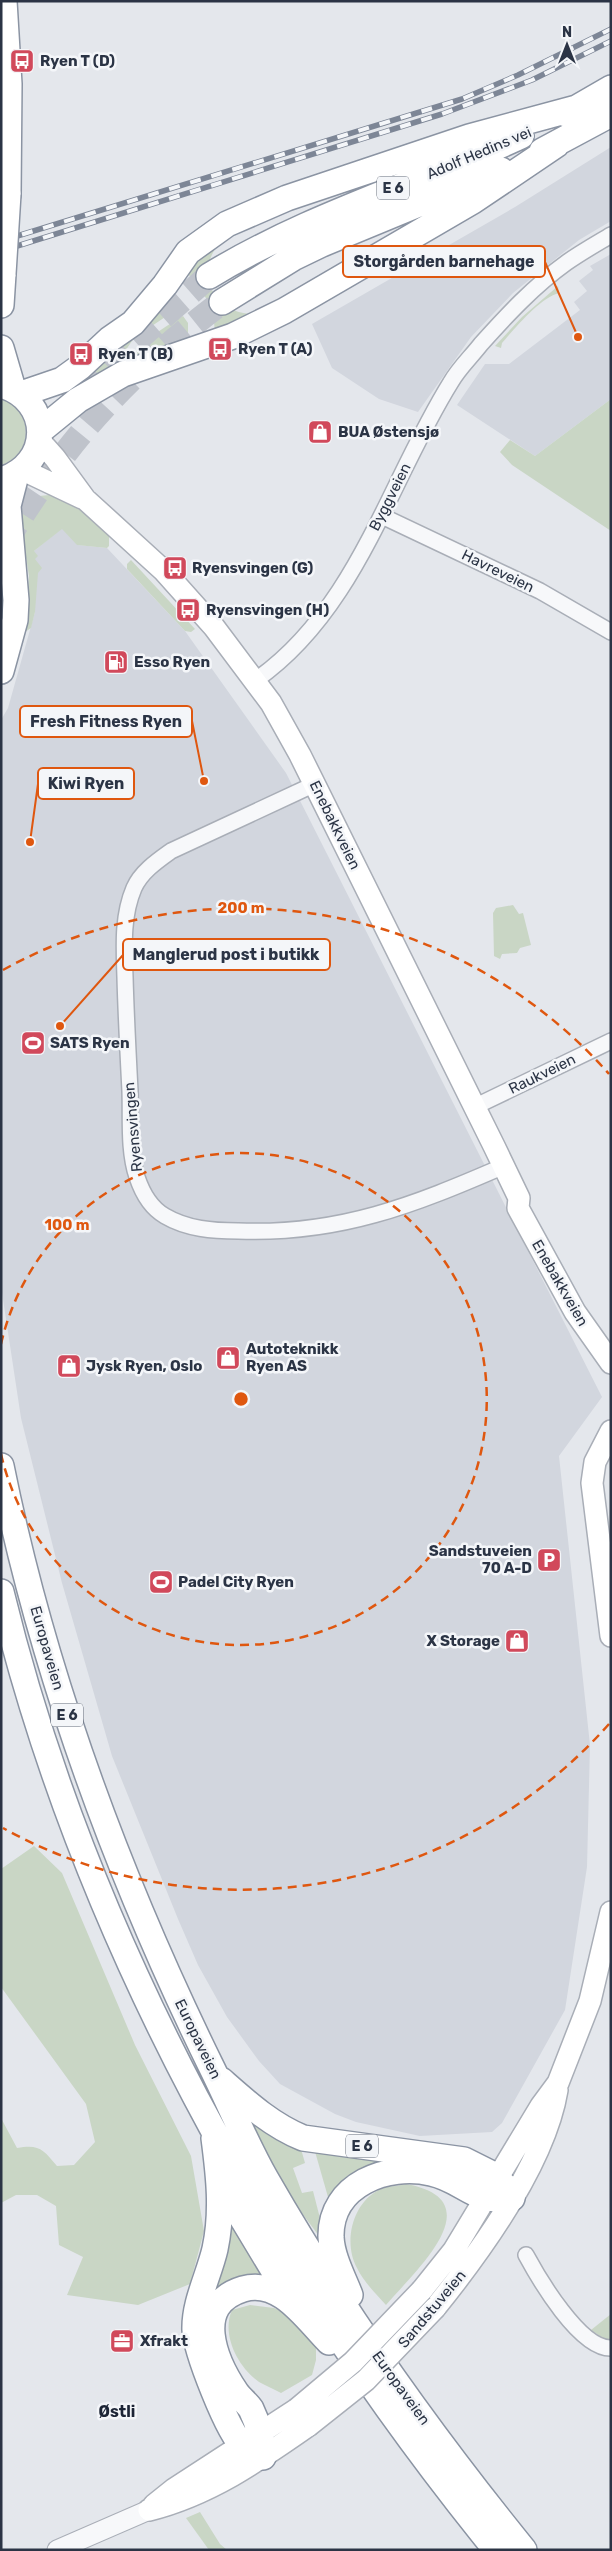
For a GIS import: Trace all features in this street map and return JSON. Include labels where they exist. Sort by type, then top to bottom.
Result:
[{"type":"highway","points":[[1,305],[8,194],[9,84],[4,1]]},
{"type":"highway","name":"Adolf Hedins vei","points":[[209,276],[283,235],[392,188],[505,144],[611,88]]},
{"type":"highway","name":"E 6","points":[[12,390],[62,380],[80,367],[110,338],[133,323],[165,285],[188,252],[227,224],[287,198],[468,137],[580,106]]},
{"type":"highway","name":"Adolf Hedins vei","points":[[222,302],[293,258],[330,240],[556,144],[611,114]]},
{"type":"highway","name":"E 6","points":[[1,671],[15,620],[16,600],[8,506],[13,475],[31,461],[40,436],[78,400],[123,374],[233,336],[284,311],[473,202],[556,144]]},
{"type":"highway","points":[[1,348],[12,390],[35,411],[40,436]]},
{"type":"highway","name":"Europaveien","points":[[1,1466],[36,1613],[75,1742],[130,1890],[172,1986],[217,2077],[239,2128],[267,2181],[329,2283],[374,2350],[404,2394],[524,2550]]},
{"type":"highway","name":"Europaveien","points":[[1,1592],[49,1754],[105,1904],[179,2068],[244,2183],[310,2293],[375,2390],[496,2550]]},
{"type":"highway","name":"E 6","points":[[217,2077],[265,2117],[302,2138],[464,2160],[481,2167],[499,2192]]},
{"type":"highway","name":"E 6","points":[[213,2126],[219,2178],[218,2233],[198,2306],[195,2329],[205,2368],[234,2433],[255,2446]]},
{"type":"highway","name":"E 6","points":[[374,2350],[337,2264],[331,2238],[335,2218],[347,2195],[370,2178],[397,2170],[430,2172],[499,2192]]},
{"type":"highway","name":"E 6","points":[[219,2178],[294,2305]]},
{"type":"highway","name":"E 6","points":[[255,2446],[251,2409],[236,2393],[214,2349],[212,2322],[221,2303],[229,2296],[248,2288],[258,2287],[277,2292],[294,2305],[375,2390]]},
{"type":"main road","name":"Enebakkveien","points":[[40,436],[85,499],[164,571],[209,620],[256,680],[284,725],[504,1166],[519,1198],[518,1208],[550,1271],[575,1312],[611,1363]]},
{"type":"main road","name":"Enebakkveien","points":[[13,475],[85,499]]},
{"type":"main road","name":"Enebakkveien","points":[[519,1198],[527,1203],[560,1268],[583,1307],[611,1346]]},
{"type":"main road","points":[[611,1431],[595,1462],[592,1483],[611,1636]]},
{"type":"main road","name":"Sandstuveien","points":[[302,2418],[422,2290],[549,2125],[558,2083],[579,2034],[590,2001],[611,1912]]},
{"type":"main road","name":"Sandstuveien","points":[[149,2510],[181,2502],[255,2446],[366,2380],[435,2308],[470,2262],[499,2192]]},
{"type":"street","name":"Byggveien","points":[[256,680],[270,670],[316,621],[343,585],[382,516],[424,430],[458,371],[508,314],[528,296],[565,264],[611,235]]},
{"type":"street","name":"Havreveien","points":[[382,516],[429,536],[540,591],[611,632]]},
{"type":"street","name":"Ryensvingen","points":[[314,784],[171,851],[150,866],[134,886],[125,923],[126,1024],[132,1149],[137,1177],[144,1193],[153,1207],[164,1215],[195,1227],[212,1230],[269,1232],[385,1214],[440,1194],[504,1166]]},
{"type":"street","name":"Raukveien","points":[[474,1107],[611,1041]]},
{"type":"street","points":[[526,2255],[540,2281],[584,2335],[596,2345],[611,2348]]},
{"type":"street","name":"Sandstuveien","points":[[57,2550],[149,2510]]},
{"type":"shaded area","points":[[611,147],[611,221],[579,240],[513,293],[471,337],[418,412],[379,399],[332,368],[312,324],[515,207]]},
{"type":"shaded area","points":[[611,254],[611,399],[535,456],[457,405],[485,364],[509,364],[580,310],[574,302],[587,291],[579,281],[593,270],[590,266]]},
{"type":"shaded area","points":[[62,528],[78,545],[107,548],[185,631],[286,773],[602,1397],[559,1456],[590,1745],[587,1867],[565,2010],[502,2123],[492,2132],[420,2136],[356,2122],[335,2114],[280,2084],[259,2061],[227,2017],[198,1965],[178,1919],[112,1756],[62,1583],[21,1418],[1,1286],[1,720],[8,708],[35,612],[34,551]]},
{"type":"green space","points":[[220,243],[212,254],[208,266],[208,278],[212,289],[218,299],[228,307],[239,312],[253,314],[215,333],[214,320],[209,304],[186,270]]},
{"type":"green space","points":[[558,286],[559,293],[544,300],[536,307],[502,343],[501,348],[495,346],[522,317]]},
{"type":"green space","points":[[169,305],[177,309],[134,338],[115,366],[72,393],[70,386],[152,308]]},
{"type":"green space","points":[[183,316],[188,323],[188,334],[185,338],[134,358],[135,353],[146,341]]},
{"type":"green space","points":[[1,399],[12,404],[20,412],[26,432],[20,452],[12,460],[1,465]]},
{"type":"green space","points":[[611,399],[611,531],[512,465],[500,452],[510,440],[535,456]]},
{"type":"green space","points":[[49,495],[58,497],[81,510],[109,534],[109,546],[107,548],[77,545],[62,529],[34,551],[38,556],[35,559],[42,568],[38,573],[35,612],[31,628],[25,632],[29,576],[19,513],[27,501],[39,496]]},
{"type":"green space","points":[[131,560],[195,629],[191,632],[185,631],[127,569],[127,564]]},
{"type":"green space","points":[[513,905],[519,914],[523,913],[531,945],[520,948],[517,953],[502,954],[500,959],[494,956],[493,913],[496,908]]},
{"type":"green space","points":[[34,1846],[62,1873],[135,2045],[191,2156],[204,2231],[190,2284],[138,2305],[67,2295],[83,2257],[59,2245],[56,2206],[37,2195],[16,2195],[1,2203],[1,2118],[17,2148],[36,2147],[48,2155],[57,2166],[74,2165],[95,2142],[86,2104],[1,1987],[1,1869]]},
{"type":"green space","points":[[246,2113],[301,2149],[305,2163],[293,2168],[302,2193],[313,2191],[322,2226],[319,2236],[293,2201]]},
{"type":"green space","points":[[314,2148],[387,2155],[386,2162],[330,2204]]},
{"type":"green space","points":[[406,2184],[432,2192],[444,2205],[446,2220],[440,2238],[429,2256],[386,2305],[366,2283],[357,2268],[353,2258],[351,2236],[356,2214],[370,2196],[382,2189]]},
{"type":"green space","points":[[227,2214],[270,2275],[208,2295]]},
{"type":"green space","points":[[250,2305],[274,2308],[292,2316],[316,2347],[316,2360],[312,2375],[281,2393],[251,2376],[238,2359],[230,2340],[229,2330],[232,2310]]},
{"type":"green space","points":[[611,2314],[611,2340],[606,2340],[591,2330]]},
{"type":"green space","points":[[200,2512],[220,2544],[227,2550],[209,2550],[186,2518]]},
{"type":"tunnel","points":[[83,394],[133,343],[209,276]]},
{"type":"tunnel","points":[[4,546],[38,491],[99,412],[145,366],[222,302]]},
{"type":"railway","points":[[1,241],[462,99],[518,75],[611,29]]},
{"type":"railway","points":[[1,251],[442,114],[532,80],[611,41]]},
{"type":"place","name":"Ryen T (D)","points":[[22,61]]},
{"type":"place","name":"Storgården barnehage","points":[[578,337]]},
{"type":"place","name":"Ryen T (A)","points":[[220,349]]},
{"type":"place","name":"Ryen T (B)","points":[[81,354]]},
{"type":"place","name":"BUA Østensjø","points":[[320,432]]},
{"type":"place","name":"Ryensvingen (G)","points":[[175,568]]},
{"type":"place","name":"Ryensvingen (H)","points":[[188,610]]},
{"type":"place","name":"Esso Ryen","points":[[116,662]]},
{"type":"place","name":"Fresh Fitness Ryen","points":[[204,781]]},
{"type":"place","name":"Kiwi Ryen","points":[[30,842]]},
{"type":"place","name":"Manglerud post i butikk","points":[[60,1026]]},
{"type":"place","name":"SATS Ryen","points":[[33,1043]]},
{"type":"place","name":"Autoteknikk Ryen AS","points":[[228,1358]]},
{"type":"place","name":"Jysk Ryen, Oslo","points":[[69,1366]]},
{"type":"place","name":"Sandstuveien 70 A-D","points":[[549,1560]]},
{"type":"place","name":"Padel City Ryen","points":[[161,1582]]},
{"type":"place","name":"X Storage","points":[[517,1641]]},
{"type":"place","name":"Xfrakt","points":[[122,2341]]},
{"type":"district","name":"Østli","points":[[117,2411]]}]
